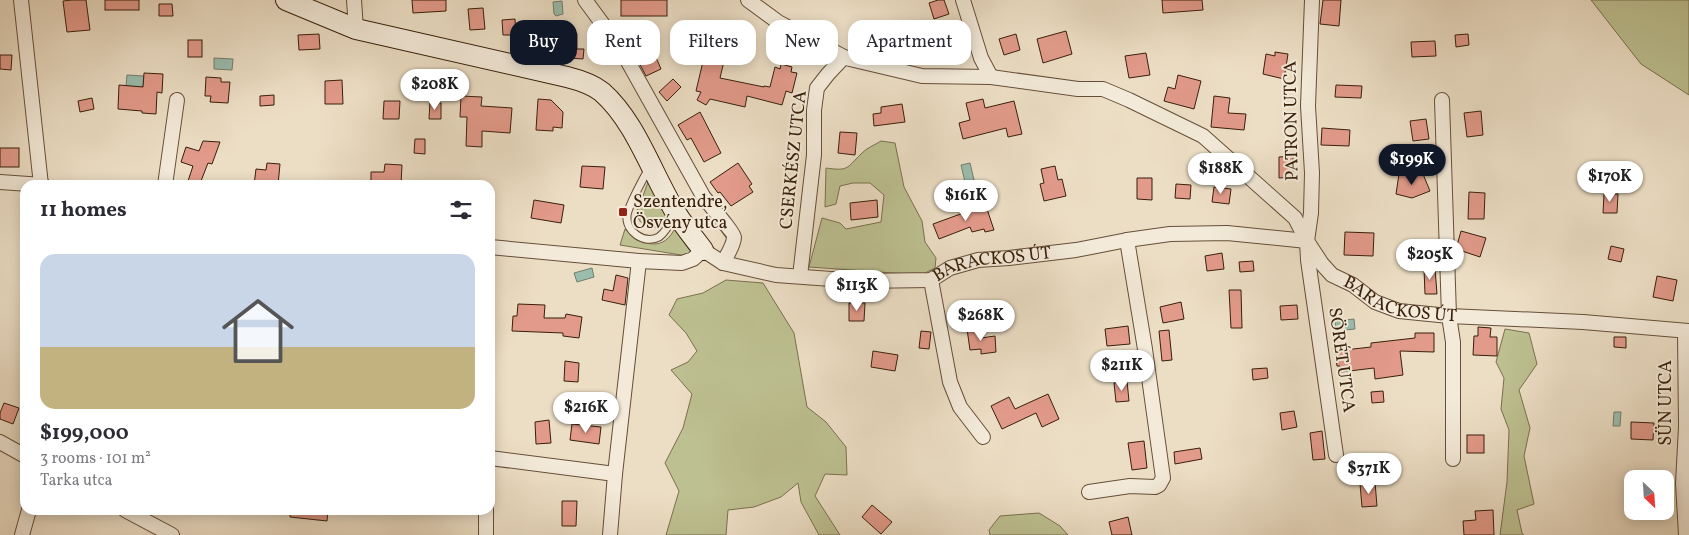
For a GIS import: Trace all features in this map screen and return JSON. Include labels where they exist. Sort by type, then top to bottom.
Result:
[{"type":"street","points":[[21,0],[41,180]]},
{"type":"street","name":"BARACKOS ÚT","points":[[286,0],[356,29],[558,74],[586,82],[600,91],[614,104],[627,123],[676,213],[703,250],[723,263],[776,275],[859,281],[931,280],[950,268],[978,260],[1076,250],[1170,234],[1228,233],[1307,241],[1322,264],[1332,275],[1353,285],[1375,302],[1399,311],[1449,316],[1583,322],[1687,331]]},
{"type":"street","points":[[354,0],[356,29]]},
{"type":"street","points":[[584,0],[622,49],[703,196],[716,215],[734,233],[734,240],[723,263]]},
{"type":"street","points":[[748,0],[778,22],[844,57],[922,76],[991,77],[1078,89],[1102,89],[1130,100],[1203,136],[1295,218],[1307,241]]},
{"type":"street","points":[[963,0],[980,58],[991,77]]},
{"type":"street","name":"PATRON UTCA","points":[[1307,241],[1312,213],[1308,106],[1312,0]]},
{"type":"street","name":"CSERKÉSZ UTCA","points":[[800,276],[814,156],[814,110],[817,88],[844,57]]},
{"type":"street","points":[[166,180],[177,100]]},
{"type":"street","points":[[1442,100],[1449,316],[1453,342],[1453,459]]},
{"type":"street","points":[[0,182],[20,183]]},
{"type":"street","points":[[1089,492],[1130,486],[1155,487],[1159,485],[1163,478],[1128,240]]},
{"type":"street","name":"SÖRÉT UTCA","points":[[1307,241],[1308,260],[1336,455]]},
{"type":"street","points":[[495,247],[639,261],[682,263],[694,259],[703,250]]},
{"type":"street","points":[[610,535],[639,261]]},
{"type":"street","points":[[931,280],[950,382],[960,407],[983,437]]},
{"type":"street","name":"SÜN UTCA","points":[[1686,535],[1683,483],[1687,331]]},
{"type":"street","points":[[0,442],[20,453]]},
{"type":"street","points":[[495,459],[615,474]]},
{"type":"street","points":[[22,535],[27,515]]},
{"type":"street","points":[[134,515],[172,535]]},
{"type":"street","points":[[486,515],[486,535]]},
{"type":"lane","points":[[650,165],[627,214],[628,224],[632,232],[641,238],[651,239],[660,236],[676,213]]},
{"type":"shaded area","points":[[1591,0],[1689,0],[1689,95],[1641,64]]},
{"type":"shaded area","points":[[562,1],[563,14],[556,16],[554,14],[553,2]]},
{"type":"shaded area","points":[[214,58],[233,59],[232,70],[214,69]]},
{"type":"shaded area","points":[[127,75],[144,76],[143,87],[126,86]]},
{"type":"shaded area","points":[[881,141],[895,143],[904,187],[922,221],[925,242],[936,258],[935,268],[921,275],[809,267],[822,218],[840,223],[846,229],[881,222],[884,195],[870,183],[853,183],[840,186],[836,204],[825,207],[826,168],[846,168],[865,150]]},
{"type":"shaded area","points":[[970,163],[974,180],[965,182],[961,165]]},
{"type":"shaded area","points":[[650,176],[669,212],[662,224],[656,227],[644,225],[637,215],[640,203],[647,205],[650,199],[643,196]]},
{"type":"shaded area","points":[[676,226],[693,246],[692,253],[687,256],[620,245],[625,229],[639,240],[653,244],[666,240]]},
{"type":"shaded area","points":[[592,268],[594,277],[577,282],[574,273]]},
{"type":"shaded area","points":[[726,280],[763,283],[794,333],[807,407],[826,422],[846,447],[847,475],[825,474],[815,496],[840,535],[819,535],[801,502],[798,483],[781,497],[754,507],[728,510],[726,535],[666,535],[679,491],[665,463],[683,428],[692,394],[671,370],[688,362],[697,351],[686,333],[669,315],[677,299],[703,293]]},
{"type":"shaded area","points":[[1354,319],[1355,329],[1336,331],[1335,321]]},
{"type":"shaded area","points":[[1505,329],[1529,333],[1537,364],[1519,390],[1530,428],[1524,456],[1534,504],[1517,510],[1524,535],[1500,535],[1507,482],[1509,430],[1501,409],[1504,378],[1496,362]]},
{"type":"shaded area","points":[[1614,412],[1621,412],[1620,426],[1613,426]]},
{"type":"shaded area","points":[[1354,467],[1365,467],[1365,477],[1354,477]]},
{"type":"shaded area","points":[[1039,513],[1060,526],[1068,535],[990,535],[989,530],[1000,516]]},
{"type":"building","points":[[86,0],[90,30],[67,32],[63,1]]},
{"type":"building","points":[[105,0],[139,0],[139,10],[105,10]]},
{"type":"building","points":[[412,0],[446,0],[446,11],[413,13]]},
{"type":"building","points":[[621,0],[667,0],[667,16],[621,16]]},
{"type":"building","points":[[944,0],[949,14],[934,19],[929,3]]},
{"type":"building","points":[[1162,0],[1202,0],[1203,10],[1163,13]]},
{"type":"building","points":[[1323,0],[1341,0],[1339,26],[1320,24]]},
{"type":"building","points":[[159,4],[172,4],[173,16],[159,16]]},
{"type":"building","points":[[483,8],[485,29],[470,30],[468,9]]},
{"type":"building","points":[[515,19],[510,20],[510,35],[503,35],[502,20]]},
{"type":"building","points":[[1066,31],[1072,54],[1043,63],[1037,39]]},
{"type":"building","points":[[319,34],[320,49],[299,50],[298,35]]},
{"type":"building","points":[[1016,34],[1020,50],[1004,55],[999,39]]},
{"type":"building","points":[[1468,34],[1469,45],[1456,47],[1455,35]]},
{"type":"building","points":[[188,40],[202,40],[202,57],[188,57]]},
{"type":"building","points":[[1435,41],[1436,56],[1412,57],[1411,42]]},
{"type":"building","points":[[577,49],[584,49],[583,59],[577,59]]},
{"type":"building","points":[[1275,52],[1288,54],[1284,79],[1263,74],[1266,54],[1275,56]]},
{"type":"building","points":[[1146,53],[1150,75],[1129,78],[1125,56]]},
{"type":"building","points":[[0,55],[12,55],[11,70],[0,69]]},
{"type":"building","points":[[640,65],[659,65],[661,69],[646,76]]},
{"type":"building","points":[[702,65],[723,65],[720,78],[764,87],[770,87],[775,67],[780,69],[781,65],[785,65],[792,67],[791,72],[797,73],[792,93],[786,91],[782,105],[747,96],[745,107],[710,99],[706,105],[697,100],[701,92],[696,91]]},
{"type":"building","points":[[144,73],[163,74],[162,93],[157,92],[156,114],[118,109],[119,85],[143,87]]},
{"type":"building","points":[[1178,75],[1201,81],[1194,109],[1164,101],[1168,87],[1175,89]]},
{"type":"building","points":[[206,77],[221,78],[221,82],[230,82],[228,103],[210,102],[211,96],[205,96]]},
{"type":"building","points":[[673,79],[681,87],[667,101],[659,92]]},
{"type":"building","points":[[342,80],[343,104],[325,104],[325,81]]},
{"type":"building","points":[[1336,85],[1362,86],[1361,98],[1335,97]]},
{"type":"building","points":[[274,95],[274,105],[260,106],[260,96]]},
{"type":"building","points":[[461,96],[482,97],[481,106],[512,108],[510,133],[482,131],[482,147],[466,146],[467,117],[460,117]]},
{"type":"building","points":[[1214,96],[1230,98],[1228,113],[1246,114],[1244,130],[1211,127]]},
{"type":"building","points":[[92,98],[94,109],[80,112],[78,101]]},
{"type":"building","points":[[538,99],[551,100],[563,112],[562,128],[553,127],[553,131],[536,130]]},
{"type":"building","points":[[983,99],[985,108],[1014,101],[1022,134],[1008,137],[1006,128],[963,139],[959,123],[970,120],[966,103]]},
{"type":"building","points":[[384,101],[400,101],[399,119],[383,119]]},
{"type":"building","points":[[430,102],[441,103],[441,119],[429,119]]},
{"type":"building","points":[[902,104],[905,122],[874,126],[873,114],[881,113],[881,107]]},
{"type":"building","points":[[1481,111],[1483,135],[1467,137],[1464,113]]},
{"type":"building","points":[[700,112],[721,153],[704,162],[691,138],[687,140],[678,125]]},
{"type":"building","points":[[1426,119],[1429,139],[1413,141],[1410,121]]},
{"type":"building","points":[[1322,128],[1350,130],[1349,146],[1321,145]]},
{"type":"building","points":[[840,132],[857,133],[855,155],[838,153]]},
{"type":"building","points":[[415,139],[425,139],[425,154],[414,153]]},
{"type":"building","points":[[203,141],[220,142],[212,164],[208,163],[201,180],[188,180],[193,166],[181,162],[186,147],[199,151]]},
{"type":"building","points":[[0,148],[19,148],[19,167],[0,167]]},
{"type":"building","points":[[1293,156],[1293,177],[1279,178],[1279,157]]},
{"type":"building","points":[[267,163],[280,164],[278,180],[255,180],[256,169],[266,170]]},
{"type":"building","points":[[738,163],[752,184],[749,186],[753,192],[731,206],[710,182]]},
{"type":"building","points":[[385,164],[402,165],[401,180],[371,180],[371,172],[384,172]]},
{"type":"building","points":[[582,166],[605,167],[603,189],[580,187]]},
{"type":"building","points":[[1055,166],[1058,180],[1062,179],[1066,196],[1044,201],[1040,184],[1044,183],[1041,169]]},
{"type":"building","points":[[1399,174],[1413,177],[1423,174],[1430,191],[1412,198],[1396,194]]},
{"type":"building","points":[[1137,178],[1152,178],[1152,200],[1137,199]]},
{"type":"building","points":[[1176,184],[1191,185],[1190,199],[1175,198]]},
{"type":"building","points":[[1214,187],[1231,189],[1229,204],[1212,202]]},
{"type":"building","points":[[1469,192],[1485,193],[1484,219],[1468,219]]},
{"type":"building","points":[[1604,194],[1618,194],[1617,213],[1603,213]]},
{"type":"building","points":[[534,200],[564,205],[561,223],[531,218]]},
{"type":"building","points":[[877,200],[878,217],[851,220],[850,203]]},
{"type":"building","points":[[985,203],[994,230],[985,232],[984,229],[972,232],[970,227],[939,239],[933,224],[966,212],[965,208]]},
{"type":"building","points":[[1461,231],[1486,238],[1480,257],[1456,249]]},
{"type":"building","points":[[1345,232],[1374,233],[1373,256],[1344,255]]},
{"type":"building","points":[[1611,246],[1624,249],[1621,262],[1608,259]]},
{"type":"building","points":[[1222,253],[1224,269],[1207,271],[1205,256]]},
{"type":"building","points":[[1253,261],[1254,271],[1240,272],[1239,262]]},
{"type":"building","points":[[1435,268],[1437,294],[1425,294],[1424,269]]},
{"type":"building","points":[[616,275],[628,278],[625,305],[602,300],[604,289],[613,291]]},
{"type":"building","points":[[1657,276],[1677,280],[1673,301],[1653,297]]},
{"type":"building","points":[[1229,290],[1241,290],[1242,328],[1231,328]]},
{"type":"building","points":[[1181,302],[1184,319],[1163,323],[1160,307]]},
{"type":"building","points":[[849,303],[865,303],[864,321],[849,321]]},
{"type":"building","points":[[518,304],[545,305],[544,318],[565,318],[566,314],[582,317],[579,338],[563,336],[563,333],[512,331],[513,316],[517,316]]},
{"type":"building","points":[[1297,305],[1298,319],[1281,320],[1280,306]]},
{"type":"building","points":[[1128,326],[1130,344],[1107,346],[1105,329]]},
{"type":"building","points":[[980,327],[981,338],[995,336],[996,352],[981,354],[981,349],[970,350],[967,329]]},
{"type":"building","points":[[1478,327],[1491,328],[1490,337],[1497,337],[1497,356],[1473,355],[1474,336],[1478,336]]},
{"type":"building","points":[[1169,330],[1172,360],[1162,361],[1159,331]]},
{"type":"building","points":[[921,331],[931,332],[929,349],[919,348]]},
{"type":"building","points":[[1415,333],[1434,333],[1434,352],[1400,351],[1403,375],[1375,379],[1374,368],[1341,372],[1340,366],[1337,366],[1335,351],[1371,347],[1371,343],[1415,338]]},
{"type":"building","points":[[1614,337],[1626,337],[1626,348],[1614,347]]},
{"type":"building","points":[[873,351],[898,355],[895,371],[871,367]]},
{"type":"building","points":[[565,361],[579,363],[578,382],[564,381]]},
{"type":"building","points":[[1267,368],[1268,378],[1253,380],[1252,369]]},
{"type":"building","points":[[1127,381],[1129,401],[1116,402],[1114,383]]},
{"type":"building","points":[[1383,391],[1384,402],[1372,403],[1371,392]]},
{"type":"building","points":[[1048,394],[1059,419],[1042,427],[1036,413],[1002,429],[991,406],[1009,397],[1015,409]]},
{"type":"building","points":[[4,403],[19,408],[13,424],[0,419]]},
{"type":"building","points":[[1294,411],[1297,427],[1282,430],[1280,413]]},
{"type":"building","points":[[549,420],[551,443],[536,444],[535,422]]},
{"type":"building","points":[[1631,422],[1654,423],[1653,440],[1631,439]]},
{"type":"building","points":[[572,424],[601,427],[599,444],[570,440]]},
{"type":"building","points":[[1322,431],[1325,459],[1313,460],[1310,433]]},
{"type":"building","points":[[1467,435],[1484,435],[1484,453],[1467,453]]},
{"type":"building","points":[[1144,441],[1147,468],[1132,470],[1128,443]]},
{"type":"building","points":[[1200,448],[1202,459],[1175,464],[1174,452]]},
{"type":"building","points":[[1375,482],[1377,506],[1362,507],[1360,484]]},
{"type":"building","points":[[562,501],[577,501],[576,526],[562,526]]},
{"type":"building","points":[[872,505],[892,522],[881,534],[862,517]]},
{"type":"building","points":[[1493,510],[1494,535],[1464,535],[1463,521],[1476,520],[1475,511]]},
{"type":"building","points":[[290,515],[328,515],[327,521],[290,517]]},
{"type":"building","points":[[1128,517],[1132,535],[1112,535],[1109,522]]},
{"type":"place","name":"Szentendre, Ösvény utca","points":[[623,212]]}]
